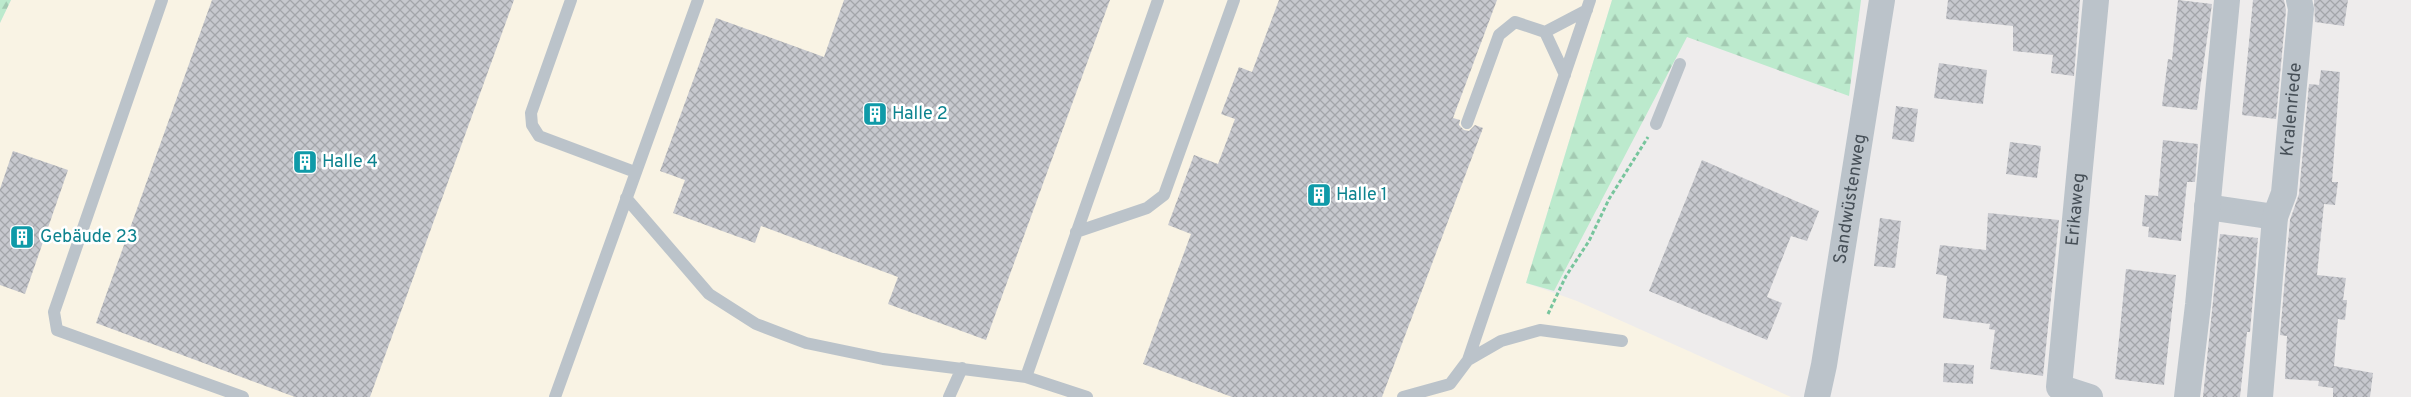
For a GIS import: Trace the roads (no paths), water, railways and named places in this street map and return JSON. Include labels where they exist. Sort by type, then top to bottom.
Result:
[{"type":"street","name":"Sandwüstenweg","points":[[1817,397],[1824,365],[1882,0]]},
{"type":"street","name":"Erikaweg","points":[[2090,397],[2059,388],[2096,0]]},
{"type":"street","points":[[2187,397],[2227,0]]},
{"type":"street","name":"Kralenriede","points":[[2260,397],[2275,217],[2284,192],[2301,9],[2299,0]]},
{"type":"street","points":[[2207,207],[2275,217]]},
{"type":"lane","points":[[162,0],[54,312],[57,330],[243,397]]},
{"type":"lane","points":[[571,0],[531,113],[532,125],[539,136],[635,172]]},
{"type":"lane","points":[[555,397],[698,0]]},
{"type":"lane","points":[[1026,377],[1158,0]]},
{"type":"lane","points":[[1076,232],[1147,208],[1164,195],[1234,0]]},
{"type":"lane","points":[[1545,32],[1588,5]]},
{"type":"lane","points":[[1404,397],[1450,384],[1468,360],[1588,5]]},
{"type":"lane","points":[[1467,123],[1500,35],[1515,22],[1545,32],[1564,75]]},
{"type":"lane","points":[[1656,124],[1680,64]]},
{"type":"lane","points":[[626,198],[709,294],[756,324],[806,343],[883,359],[1026,377],[1087,397]]},
{"type":"lane","points":[[1468,360],[1502,341],[1540,330],[1622,341]]},
{"type":"lane","points":[[949,397],[962,368]]},
{"type":"place","name":"Halle 2","points":[[875,114]]},
{"type":"place","name":"Halle 4","points":[[305,162]]},
{"type":"place","name":"Halle 1","points":[[1319,195]]},
{"type":"place","name":"Gebäude 23","points":[[22,237]]}]
